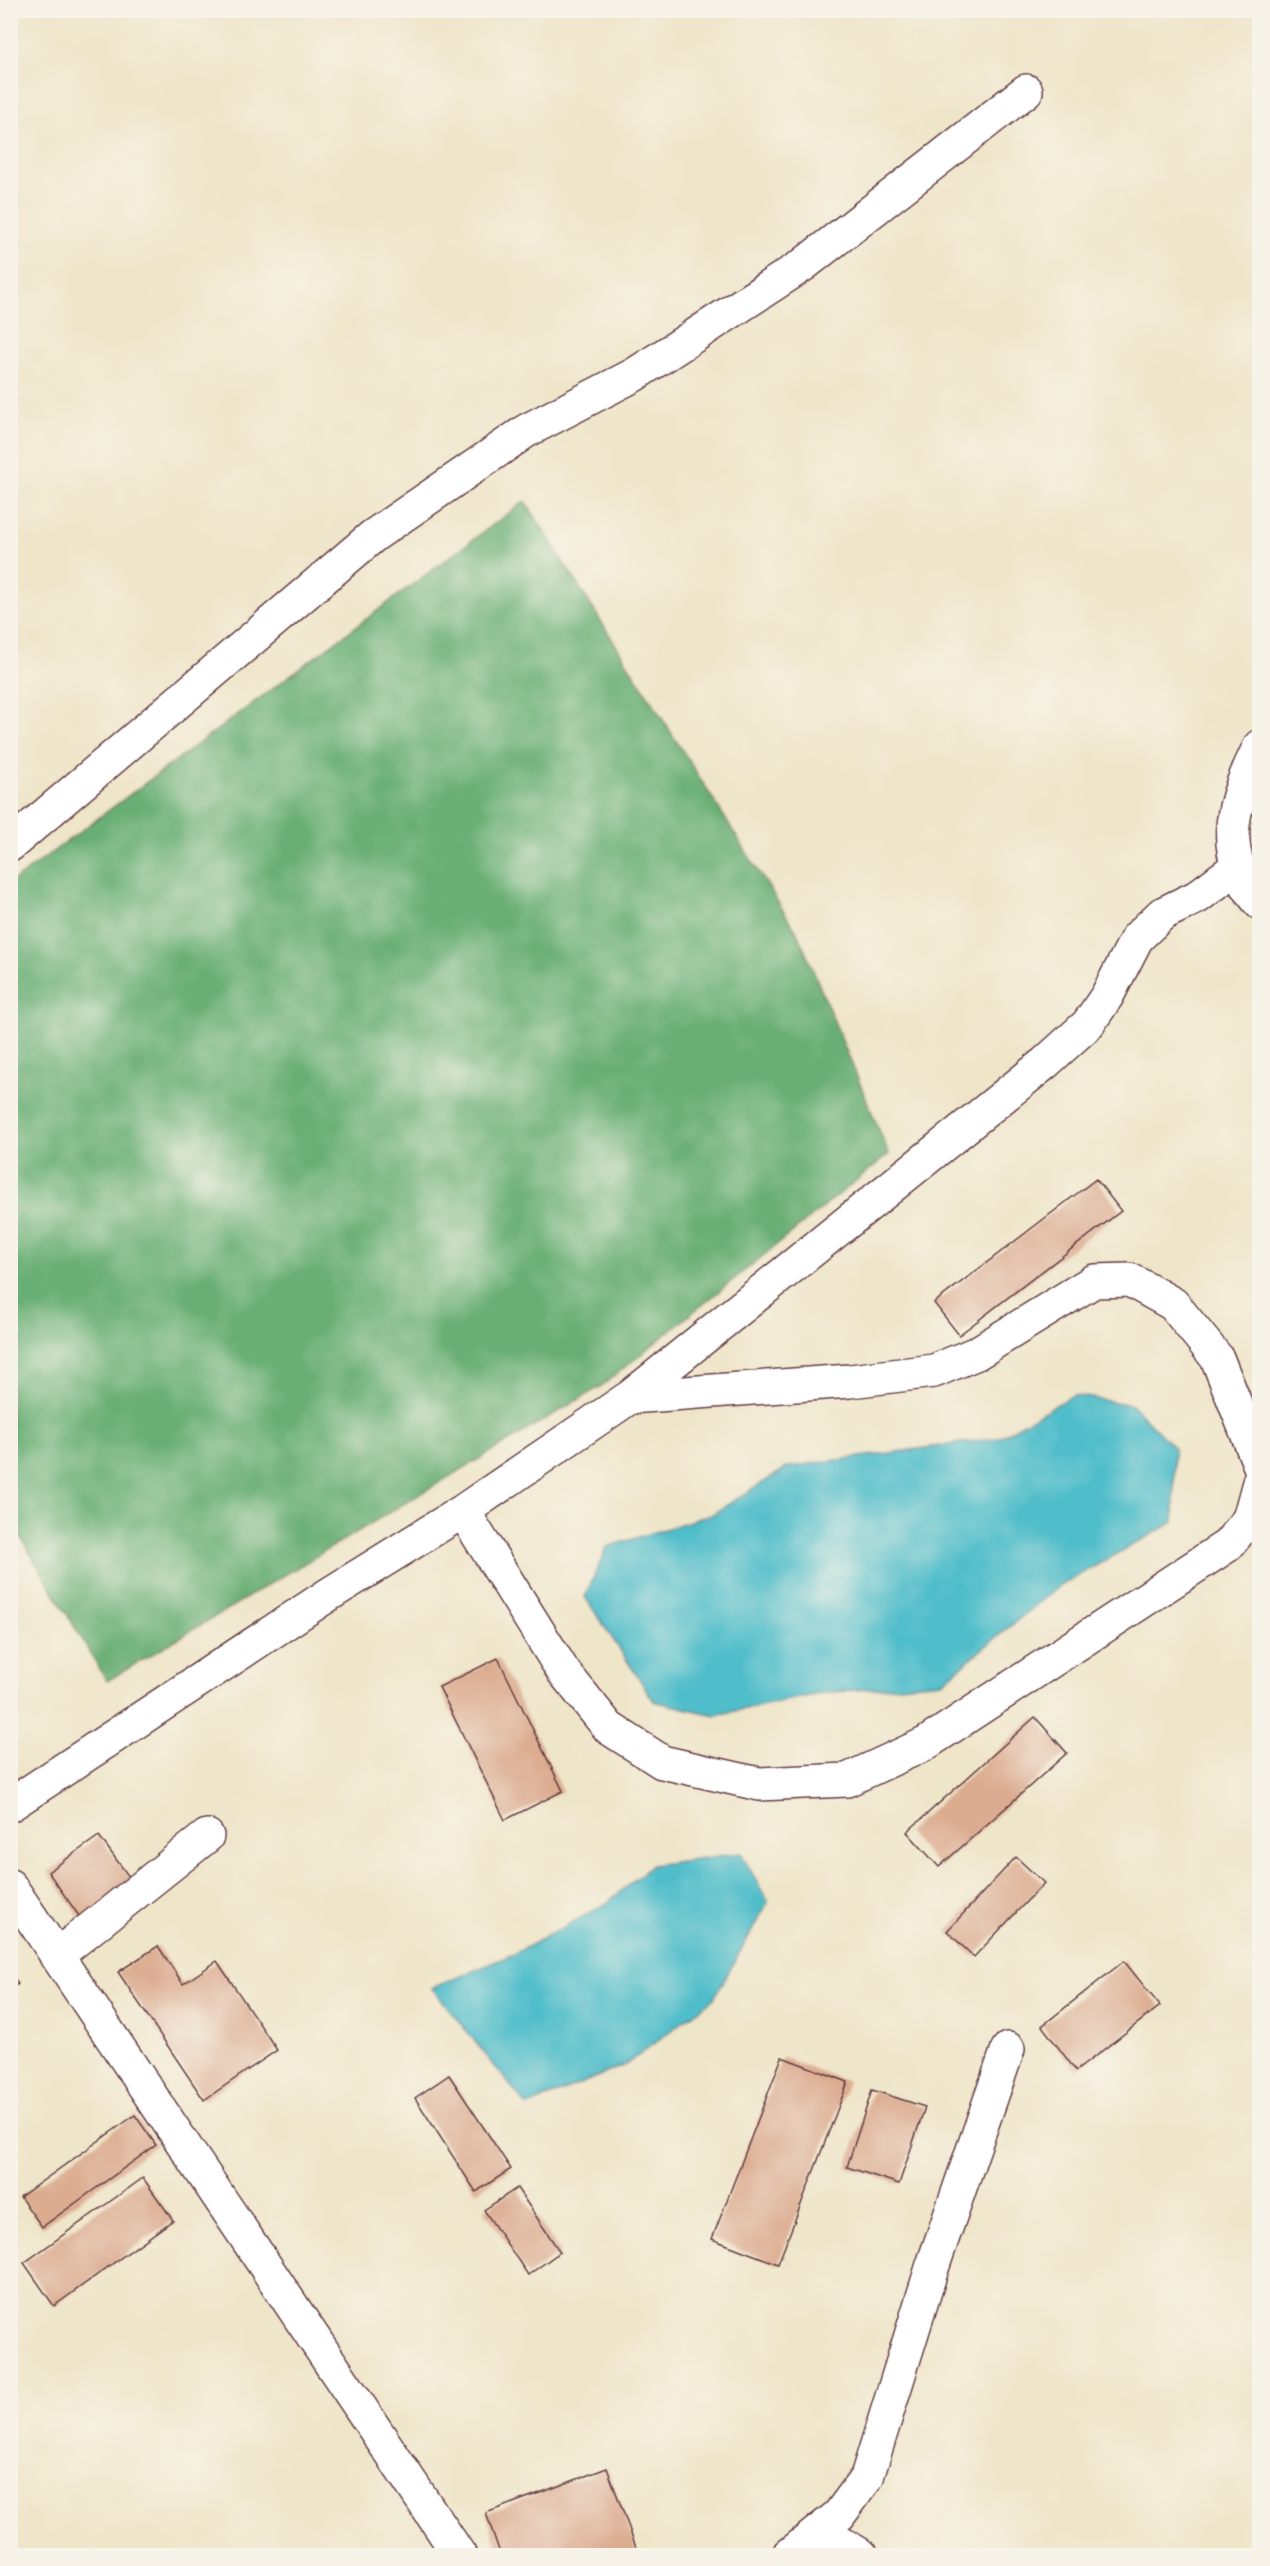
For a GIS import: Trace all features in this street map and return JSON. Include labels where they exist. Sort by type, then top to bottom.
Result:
[{"type":"street","points":[[10,845],[373,536],[526,431],[634,375],[803,265],[1026,91]]},
{"type":"street","points":[[1260,746],[1239,786],[1230,828],[1237,867],[1260,903]]},
{"type":"street","points":[[10,1804],[328,1595],[463,1511],[630,1397],[1045,1063],[1088,1024],[1107,996],[1137,938],[1161,914],[1197,897],[1237,867]]},
{"type":"street","points":[[630,1397],[850,1381],[934,1371],[977,1353],[1094,1281],[1130,1280],[1173,1304],[1217,1358],[1260,1466]]},
{"type":"street","points":[[463,1511],[562,1671],[609,1728],[662,1762],[759,1784],[847,1780],[925,1744],[1228,1545],[1249,1519],[1260,1479]]},
{"type":"street","points":[[56,1956],[207,1836]]},
{"type":"street","points":[[10,1886],[460,2556]]},
{"type":"street","points":[[796,2550],[839,2515],[867,2476],[932,2268],[1008,2049]]},
{"type":"street","points":[[796,2550],[837,2541],[862,2556]]},
{"type":"green space","points":[[525,501],[798,934],[889,1154],[603,1385],[107,1681],[11,1521],[11,883]]},
{"type":"water","points":[[1073,1395],[1132,1405],[1174,1448],[1174,1522],[1059,1586],[942,1682],[824,1693],[715,1715],[654,1701],[585,1597],[607,1547],[713,1514],[788,1467],[998,1438]]},
{"type":"water","points":[[741,1853],[768,1902],[714,1998],[625,2065],[527,2106],[432,1988],[514,1954],[606,1904],[652,1865]]},
{"type":"building","points":[[1096,1179],[1121,1211],[959,1335],[934,1303]]},
{"type":"building","points":[[498,1658],[563,1791],[505,1820],[439,1687]]},
{"type":"building","points":[[1035,1717],[1067,1753],[939,1867],[907,1832]]},
{"type":"building","points":[[99,1836],[138,1889],[86,1926],[48,1872]]},
{"type":"building","points":[[1016,1857],[1044,1883],[974,1957],[947,1931]]},
{"type":"building","points":[[158,1946],[183,1984],[217,1961],[277,2050],[204,2100],[118,1972]]},
{"type":"building","points":[[1124,1961],[1160,2006],[1076,2071],[1042,2026]]},
{"type":"building","points":[[10,1972],[18,1984],[10,1989]]},
{"type":"building","points":[[782,2057],[848,2082],[778,2264],[712,2239]]},
{"type":"building","points":[[449,2075],[511,2169],[476,2192],[415,2098]]},
{"type":"building","points":[[872,2090],[925,2107],[899,2184],[847,2167]]},
{"type":"building","points":[[135,2115],[156,2145],[42,2227],[20,2197]]},
{"type":"building","points":[[143,2178],[173,2220],[54,2306],[24,2263]]},
{"type":"building","points":[[517,2188],[560,2252],[528,2275],[484,2210]]},
{"type":"building","points":[[607,2468],[639,2555],[501,2556],[486,2513]]}]
